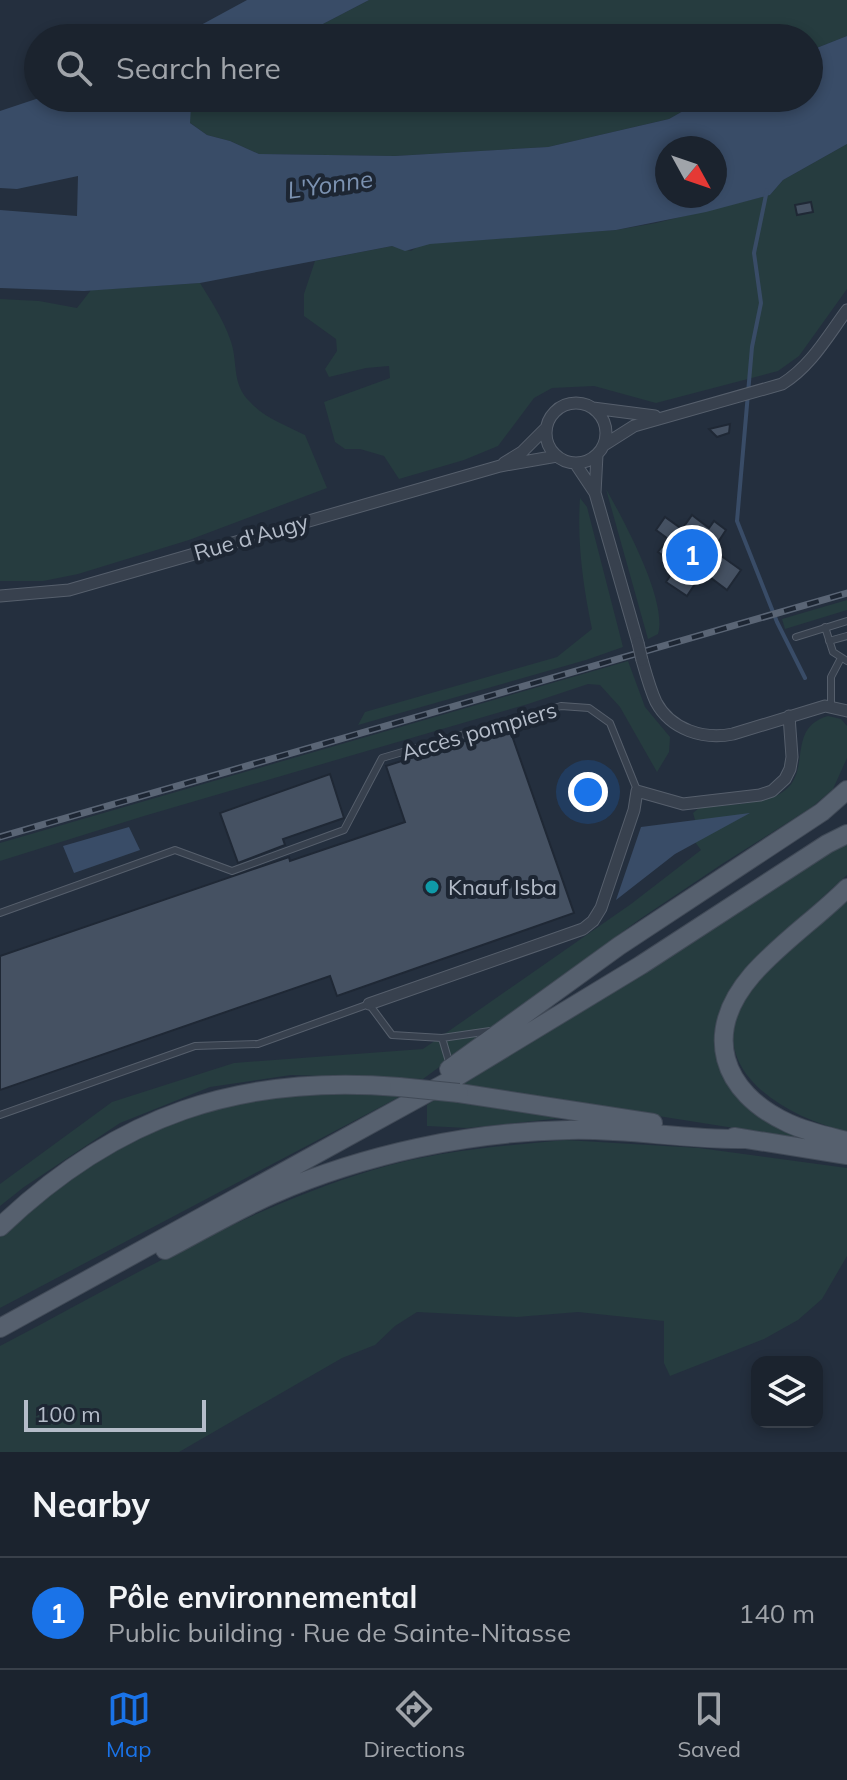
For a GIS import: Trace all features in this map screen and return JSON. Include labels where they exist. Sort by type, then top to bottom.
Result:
[{"type":"main road","points":[[0,1328],[351,1136],[405,1094],[451,1068],[619,946],[822,812],[847,790]]},
{"type":"main road","points":[[405,1094],[458,1076],[641,965],[847,834]]},
{"type":"main road","points":[[847,888],[753,974],[728,1010],[722,1032],[723,1052],[731,1075],[751,1098],[786,1122],[847,1141]]},
{"type":"main road","points":[[0,1227],[35,1195],[101,1148],[136,1129],[221,1098],[288,1086],[339,1083],[405,1094],[459,1093],[847,1155]]},
{"type":"main road","points":[[0,1335],[274,1194],[392,1154],[513,1133],[571,1130],[642,1131],[709,1140],[744,1139]]},
{"type":"street","points":[[660,417],[574,403],[564,406],[550,419],[546,428],[548,444],[557,456],[575,463],[590,460],[634,426],[782,384],[811,360],[847,310]]},
{"type":"street","points":[[593,408],[605,425],[595,493]]},
{"type":"street","name":"Rue d'Augy","points":[[500,466],[522,452],[546,428]]},
{"type":"street","name":"Rue d'Augy","points":[[0,596],[69,590],[500,466],[557,456]]},
{"type":"street","points":[[575,463],[595,493],[642,660],[660,708],[678,725],[697,734],[721,737],[831,706],[847,711]]},
{"type":"street","points":[[369,1004],[583,929],[601,908],[634,810],[637,791],[683,804],[772,791],[785,779],[790,769],[789,716]]},
{"type":"lane","points":[[796,637],[847,621]]},
{"type":"lane","points":[[825,627],[833,652],[844,660],[831,677],[831,706]]},
{"type":"lane","points":[[829,641],[847,636]]},
{"type":"lane","name":"Accès pompiers","points":[[0,913],[175,850],[232,871],[344,830],[382,758],[561,706],[589,708],[610,723],[637,791]]},
{"type":"lane","points":[[0,1115],[195,1046],[258,1044],[369,1004],[392,1035],[442,1038],[502,1030]]},
{"type":"lane","points":[[442,1038],[451,1068]]},
{"type":"green space","points":[[369,0],[847,0],[847,36],[823,45],[823,24],[323,24]]},
{"type":"green space","points":[[190,112],[681,112],[669,119],[548,147],[395,156],[259,154],[207,135],[189,122]]},
{"type":"green space","points":[[847,144],[847,289],[799,356],[778,371],[656,403],[594,386],[552,388],[534,398],[498,446],[464,460],[399,479],[384,456],[360,449],[345,449],[335,442],[324,402],[390,378],[389,366],[329,377],[325,369],[337,351],[336,339],[304,316],[304,294],[315,261],[392,246],[411,251],[422,244],[616,230],[727,208],[770,195],[783,180]]},
{"type":"green space","points":[[200,283],[227,332],[244,395],[263,413],[305,435],[327,488],[189,540],[78,574],[43,581],[0,581],[0,299],[39,301],[77,308],[91,290]]},
{"type":"green space","points":[[606,489],[642,560],[656,602],[658,634],[648,639]]},
{"type":"green space","points":[[580,498],[587,507],[623,647],[358,725],[365,712],[557,657],[592,629],[582,564]]},
{"type":"green space","points":[[847,600],[847,610],[785,629],[782,619]]},
{"type":"green space","points":[[628,661],[645,707],[670,737],[669,752],[657,772],[620,707],[600,685],[588,684],[0,861],[0,843]]},
{"type":"green space","points":[[828,716],[841,719],[847,726],[847,758],[833,789],[812,807],[640,919],[423,1079],[291,1075],[210,1087],[120,1123],[0,1206],[0,1184],[112,1102],[234,1063],[423,1049],[631,904],[701,850],[689,834],[698,830],[693,813],[699,808],[755,802],[784,791],[797,773],[807,730]]},
{"type":"green space","points":[[847,842],[847,875],[764,950],[732,987],[714,1034],[724,1073],[828,1143],[456,1084]]},
{"type":"green space","points":[[847,895],[847,1132],[792,1111],[769,1096],[750,1078],[737,1057],[733,1033],[739,1006],[757,977]]},
{"type":"green space","points":[[313,1092],[403,1095],[0,1308],[0,1235],[91,1160],[197,1111]]},
{"type":"green space","points":[[437,1098],[572,1117],[467,1128],[427,1126],[427,1105]]},
{"type":"green space","points":[[565,1140],[699,1148],[847,1168],[847,1256],[822,1299],[798,1320],[764,1339],[670,1376],[664,1363],[664,1321],[578,1312],[517,1317],[417,1312],[395,1326],[375,1345],[342,1358],[179,1452],[0,1452],[0,1346],[229,1226],[324,1186],[420,1158]]},
{"type":"water","points":[[247,0],[369,0],[323,24],[203,24]]},
{"type":"water","name":"L'Yonne","points":[[847,36],[847,144],[783,180],[770,195],[727,206],[727,136],[655,136],[655,208],[721,208],[616,230],[430,244],[405,251],[392,246],[200,283],[84,291],[0,288],[0,210],[77,216],[78,176],[17,189],[0,188],[0,111],[24,103],[24,112],[191,112],[190,123],[207,135],[259,154],[395,156],[548,147],[669,119],[681,112],[823,112],[823,45]]},
{"type":"water","points":[[750,813],[675,854],[616,900],[641,827]]},
{"type":"water","points":[[129,827],[140,850],[74,873],[63,846]]},
{"type":"building","points":[[811,202],[813,212],[797,215],[795,205]]},
{"type":"building","points":[[730,424],[729,433],[717,437],[709,429]]},
{"type":"building","points":[[692,515],[709,528],[714,521],[726,530],[713,550],[741,570],[727,590],[703,572],[687,596],[666,582],[677,566],[658,552],[668,539],[656,530],[665,517],[682,529]]},
{"type":"building","points":[[509,727],[574,913],[337,996],[330,976],[0,1090],[0,956],[289,857],[290,861],[405,822],[386,766]]},
{"type":"building","points":[[330,774],[344,818],[283,839],[285,845],[238,863],[220,813]]},
{"type":"waterway","points":[[767,190],[754,253],[761,303],[752,347],[737,521],[777,622],[805,678]]},
{"type":"railway","points":[[0,837],[847,593]]},
{"type":"place","name":"Pôle environnemental","points":[[692,555]]},
{"type":"place","name":"Knauf Isba","points":[[432,887]]}]
